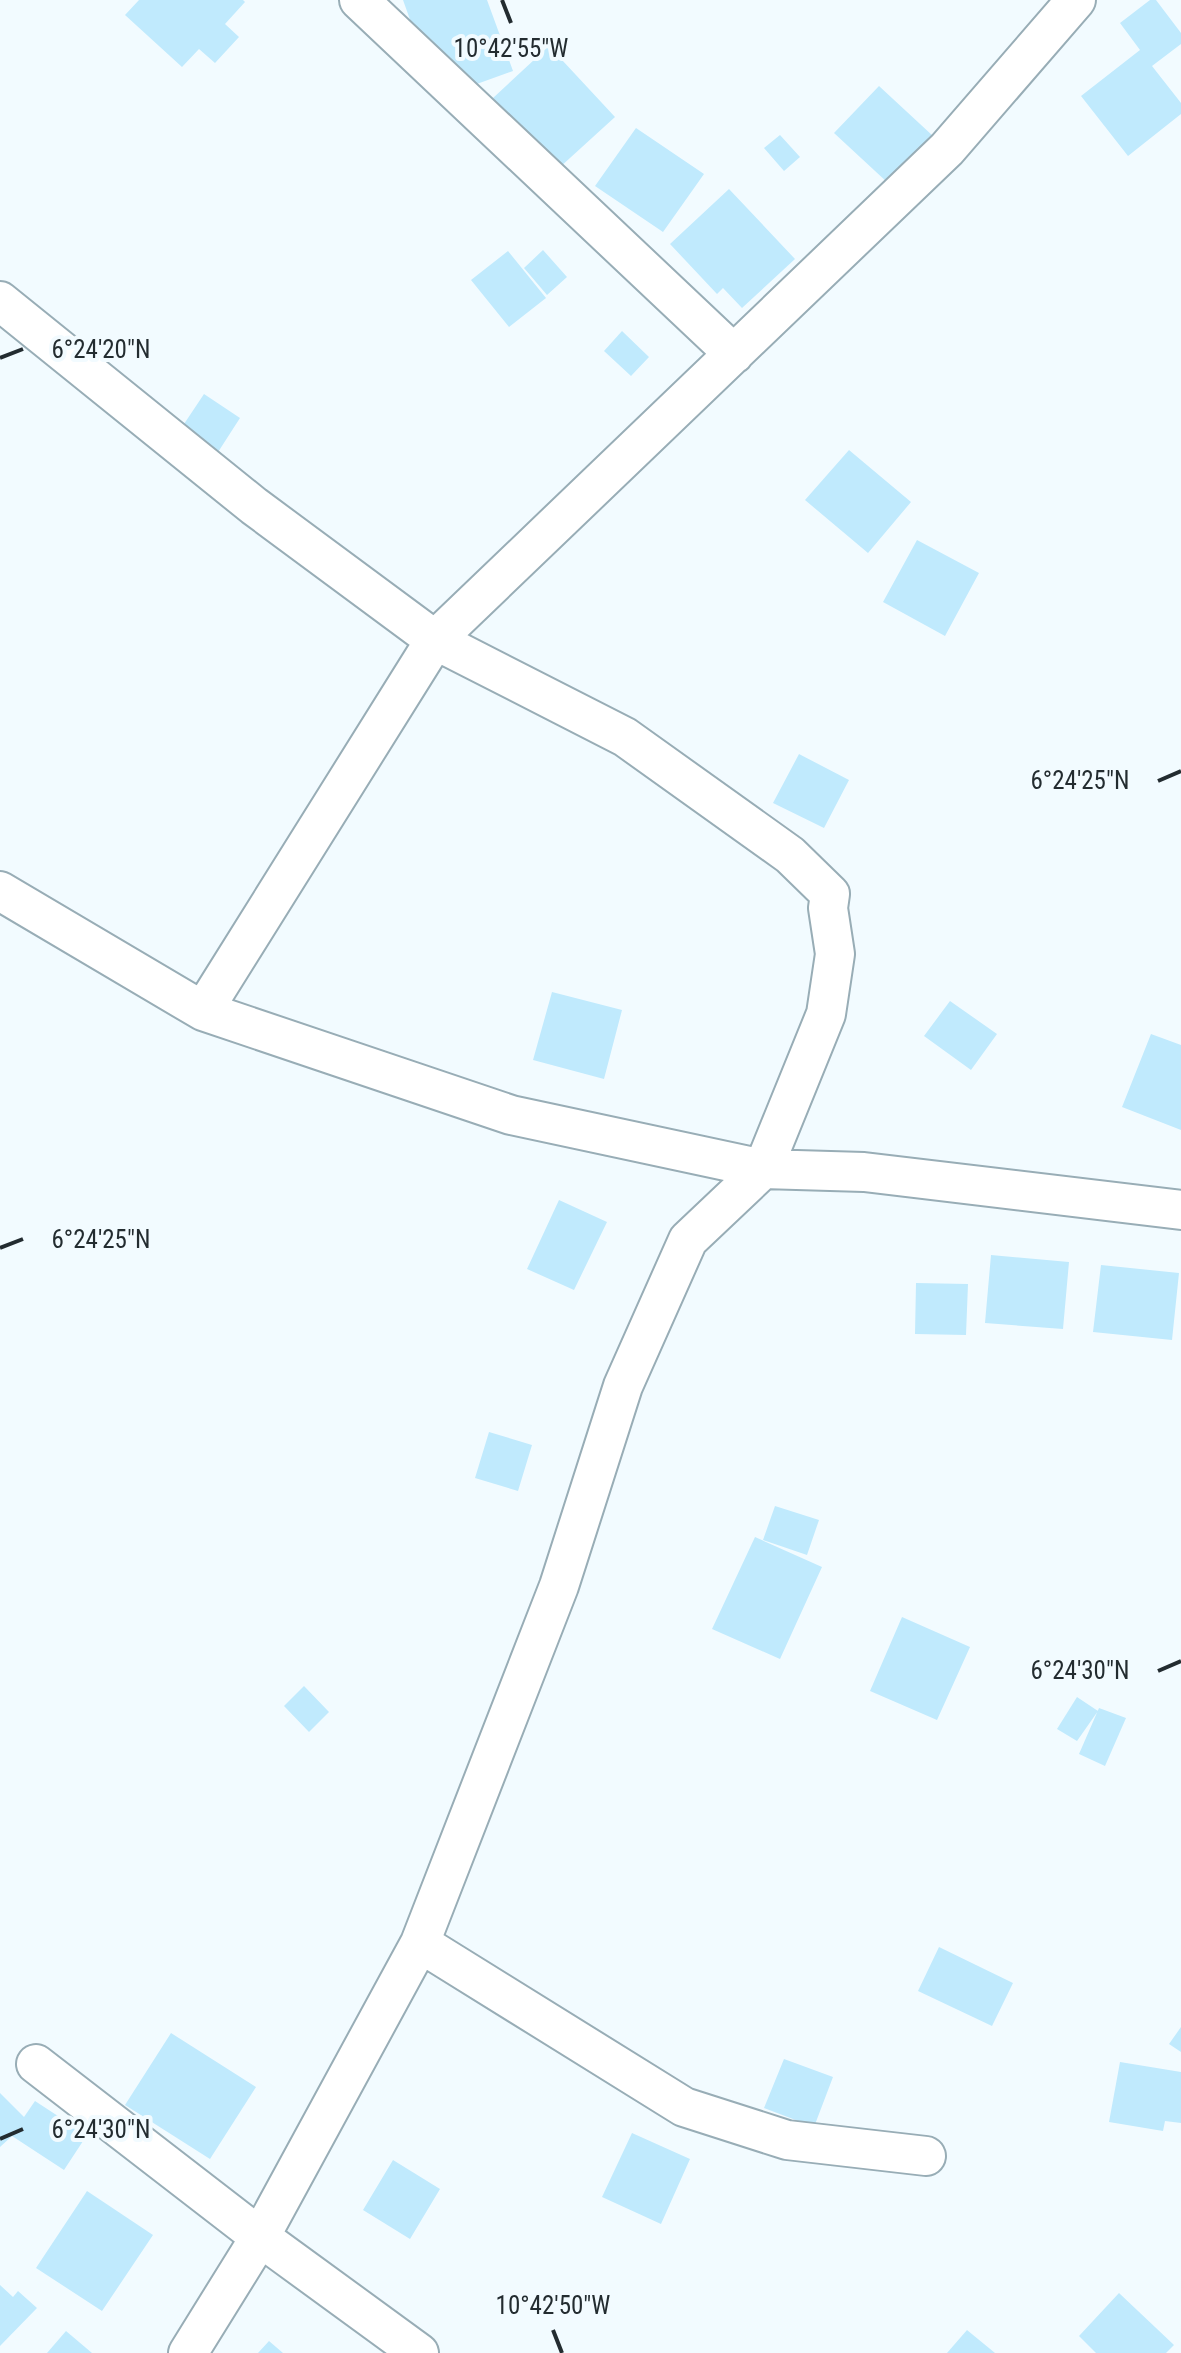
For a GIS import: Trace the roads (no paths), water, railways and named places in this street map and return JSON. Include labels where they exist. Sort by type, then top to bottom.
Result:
[{"type":"street","points":[[359,0],[734,354]]},
{"type":"street","points":[[203,1011],[435,640],[946,148],[1076,0]]},
{"type":"street","points":[[0,302],[254,506],[435,640],[625,737],[790,855],[830,894],[828,908],[835,954],[826,1014],[763,1170],[688,1240],[624,1386],[559,1586],[420,1944],[260,2237],[188,2353]]},
{"type":"street","points":[[0,891],[203,1011],[511,1115],[763,1170],[864,1172],[1181,1210]]},
{"type":"street","points":[[420,1944],[684,2107],[787,2140],[926,2156]]},
{"type":"street","points":[[36,2064],[260,2237],[419,2353]]}]
